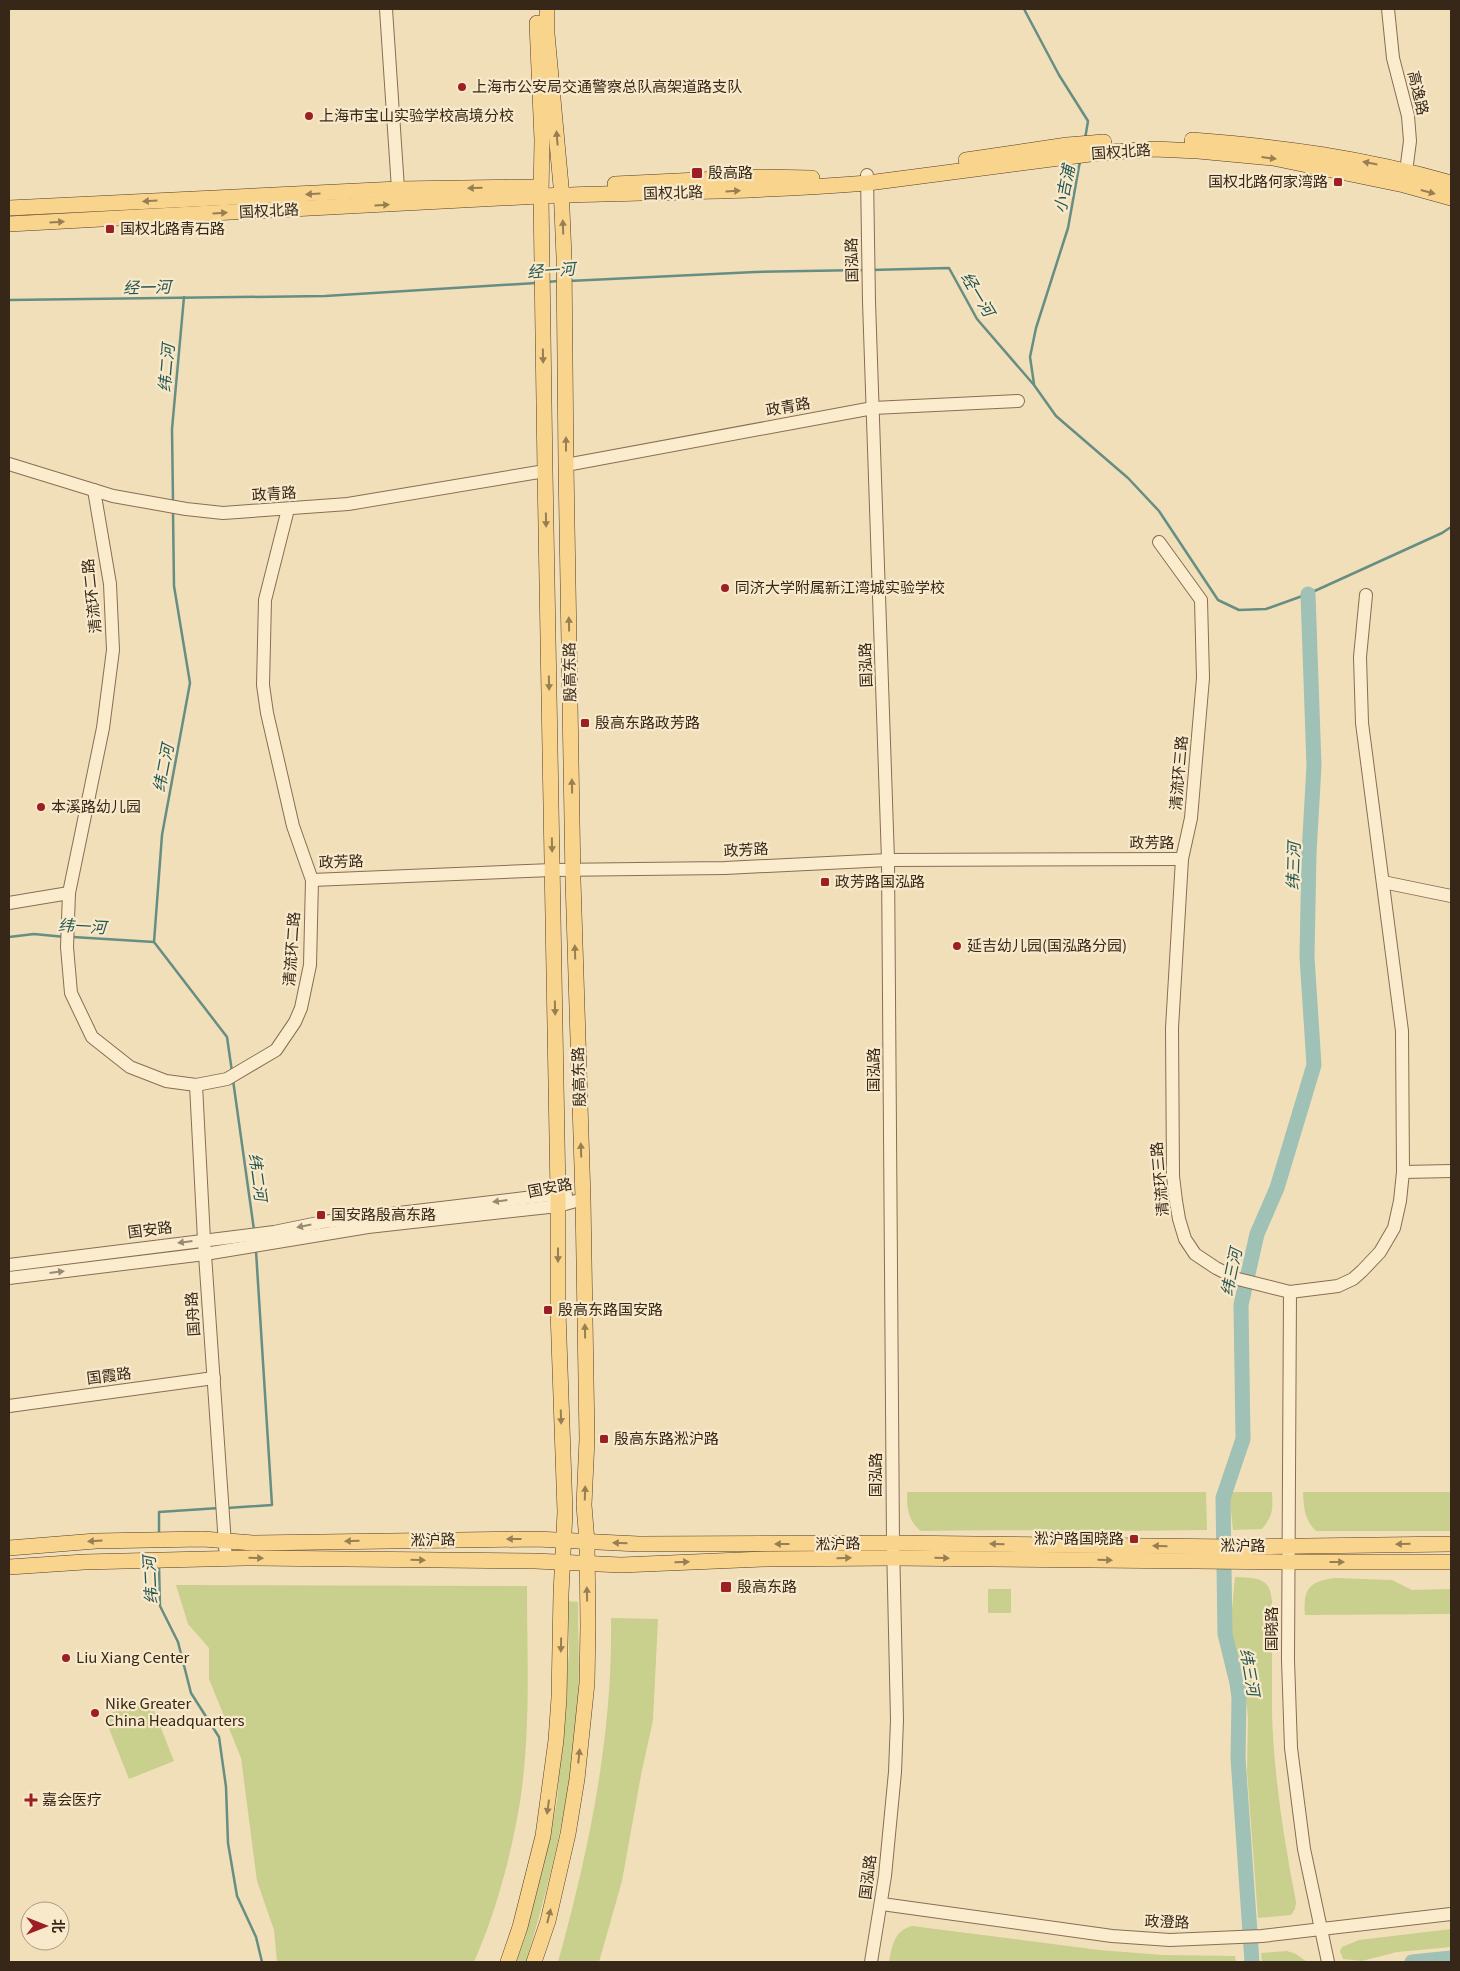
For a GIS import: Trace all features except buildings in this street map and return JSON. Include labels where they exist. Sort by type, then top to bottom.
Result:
[{"type":"main road","points":[[536,9],[542,140],[541,192]]},
{"type":"main road","points":[[547,9],[547,34],[561,191]]},
{"type":"main road","name":"国权北路","points":[[9,224],[761,177],[868,179],[1152,140],[1192,140],[1312,152],[1405,178],[1451,198]]},
{"type":"main road","name":"国权北路","points":[[1405,178],[1451,183]]},
{"type":"main road","name":"国权北路","points":[[9,208],[398,189],[541,192]]},
{"type":"main road","name":"殷高东路","points":[[534,1962],[548,1921],[568,1834],[577,1779],[587,1683],[587,1542],[584,1505],[587,1439],[583,1198],[573,870],[565,308],[561,191]]},
{"type":"main road","name":"殷高东路","points":[[508,1962],[520,1927],[543,1836],[556,1740],[565,1512],[558,1311],[558,1200],[541,192]]},
{"type":"main road","name":"淞沪路","points":[[9,1548],[96,1541],[143,1540],[226,1540],[253,1543],[536,1539],[587,1542],[788,1544],[893,1550],[1235,1554],[1288,1546],[1451,1544]]},
{"type":"main road","name":"淞沪路","points":[[9,1568],[84,1562],[226,1559],[621,1564],[775,1559],[893,1550]]},
{"type":"main road","name":"淞沪路","points":[[1235,1554],[1288,1562],[1451,1562]]},
{"type":"street","points":[[386,9],[398,189]]},
{"type":"street","name":"高逸路","points":[[1388,9],[1393,58],[1408,116],[1410,141],[1405,178]]},
{"type":"street","name":"国泓路","points":[[868,179],[869,302],[888,860],[893,1550],[897,1720],[895,1772],[882,1904],[871,1962]]},
{"type":"street","name":"政青路","points":[[566,465],[873,408],[1018,402]]},
{"type":"street","name":"政青路","points":[[9,464],[94,490],[160,505],[223,513],[348,504],[545,471]]},
{"type":"street","name":"清流环二路","points":[[94,490],[110,584],[113,650],[103,728],[69,893],[66,925],[71,994],[92,1037],[130,1067],[166,1081],[196,1085],[227,1080],[276,1050],[295,1022],[304,999],[310,965],[312,880],[293,826],[267,713],[263,685],[265,600],[288,509]]},
{"type":"street","name":"清流环三路","points":[[1159,542],[1201,600],[1203,678],[1191,818],[1182,859],[1172,1028],[1173,1176],[1179,1219],[1186,1238],[1195,1254],[1216,1268],[1238,1279],[1290,1292],[1338,1286],[1353,1279],[1362,1271],[1380,1252],[1394,1228],[1404,1172],[1402,1030],[1362,723],[1360,658],[1366,595]]},
{"type":"street","name":"政芳路","points":[[312,880],[552,870],[725,868],[888,860],[1182,859]]},
{"type":"street","points":[[1383,882],[1451,896]]},
{"type":"street","points":[[9,903],[69,893]]},
{"type":"street","name":"国舟路","points":[[196,1085],[204,1240],[226,1540]]},
{"type":"street","points":[[1404,1172],[1451,1171]]},
{"type":"street","name":"国安路","points":[[9,1278],[205,1254],[234,1243],[274,1237],[368,1227],[583,1198]]},
{"type":"street","name":"国安路","points":[[9,1265],[204,1240],[234,1243]]},
{"type":"street","name":"国晓路","points":[[1290,1292],[1288,1698],[1291,1748],[1304,1849],[1328,1962]]},
{"type":"street","name":"国霞路","points":[[9,1406],[214,1378]]},
{"type":"street","points":[[226,1540],[226,1559]]},
{"type":"street","name":"政澄路","points":[[882,1904],[1112,1936],[1170,1940],[1229,1939],[1262,1936],[1451,1914]]},
{"type":"green space","points":[[907,1492],[1206,1492],[1207,1530],[921,1531],[910,1518]]},
{"type":"green space","points":[[1229,1492],[1272,1492],[1272,1512],[1262,1529],[1233,1530]]},
{"type":"green space","points":[[1303,1492],[1451,1492],[1451,1531],[1316,1531],[1307,1518]]},
{"type":"green space","points":[[1235,1577],[1254,1578],[1263,1581],[1269,1588],[1272,1598],[1273,1738],[1280,1809],[1296,1902],[1295,1909],[1291,1915],[1258,1918],[1247,1771],[1248,1717],[1242,1675],[1230,1632]]},
{"type":"green space","points":[[1335,1578],[1392,1580],[1412,1590],[1451,1589],[1451,1614],[1305,1615],[1305,1599],[1310,1588],[1319,1581]]},
{"type":"green space","points":[[176,1585],[527,1586],[527,1721],[520,1802],[502,1884],[474,1962],[277,1962],[274,1930],[257,1881],[241,1758],[209,1679],[209,1648],[188,1624]]},
{"type":"green space","points":[[988,1589],[1011,1589],[1011,1613],[988,1613]]},
{"type":"green space","points":[[568,1601],[578,1602],[579,1692],[571,1770],[552,1867],[526,1962],[516,1962],[525,1938],[543,1868],[557,1802],[569,1652]]},
{"type":"green space","points":[[611,1618],[658,1619],[653,1720],[622,1881],[599,1962],[558,1962],[580,1878],[597,1792],[608,1706]]},
{"type":"green space","points":[[149,1698],[174,1761],[129,1779],[104,1716]]},
{"type":"green space","points":[[912,1926],[1099,1950],[1163,1955],[1235,1956],[1236,1962],[889,1962],[893,1945],[898,1935],[901,1931]]},
{"type":"green space","points":[[1451,1929],[1451,1947],[1397,1952],[1362,1961],[1343,1959],[1340,1951],[1342,1947],[1359,1940]]},
{"type":"green space","points":[[1287,1951],[1296,1954],[1307,1962],[1262,1962],[1261,1953]]},
{"type":"waterway","name":"小吉浦","points":[[1024,9],[1059,75],[1088,121],[1085,139]]},
{"type":"waterway","name":"小吉浦","points":[[1034,384],[1030,357],[1036,328],[1068,228],[1080,161]]},
{"type":"waterway","points":[[871,270],[949,268],[977,319],[1034,385],[1056,416],[1128,478],[1159,511],[1218,600],[1239,610],[1266,609],[1308,594],[1442,533],[1451,527]]},
{"type":"waterway","name":"经一河","points":[[569,281],[755,272],[863,270]]},
{"type":"waterway","name":"经一河","points":[[547,282],[558,281]]},
{"type":"waterway","name":"经一河","points":[[9,300],[325,296],[536,283]]},
{"type":"waterway","name":"纬二河","points":[[173,501],[172,429],[184,297]]},
{"type":"waterway","name":"纬二河","points":[[173,512],[174,586],[190,683],[162,835],[154,942],[227,1037],[232,1072]]},
{"type":"waterway","name":"纬三河","points":[[1252,1962],[1238,1758],[1239,1698],[1225,1634],[1223,1498],[1243,1439],[1241,1305],[1257,1234],[1277,1188],[1314,1065],[1307,957],[1309,853],[1314,766],[1308,594]]},
{"type":"waterway","name":"纬一河","points":[[9,937],[34,934],[65,937]]},
{"type":"waterway","name":"纬一河","points":[[73,937],[154,942]]},
{"type":"waterway","name":"纬二河","points":[[233,1080],[254,1230]]},
{"type":"waterway","name":"纬二河","points":[[227,1508],[272,1505],[256,1251]]},
{"type":"waterway","name":"纬二河","points":[[159,1536],[159,1512],[219,1508]]},
{"type":"waterway","name":"纬二河","points":[[159,1566],[160,1606],[178,1642],[191,1693],[219,1737],[226,1787],[228,1843],[237,1896],[256,1937],[262,1962]]},
{"type":"waterway","points":[[1412,1962],[1451,1958]]},
{"type":"place","name":"上海市公安局交通警察总队高架道路支队","points":[[462,87]]},
{"type":"place","name":"上海市宝山实验学校高境分校","points":[[309,116]]},
{"type":"place","name":"殷高路","points":[[697,173]]},
{"type":"place","name":"国权北路何家湾路","points":[[1338,182]]},
{"type":"place","name":"国权北路青石路","points":[[110,229]]},
{"type":"place","name":"同济大学附属新江湾城实验学校","points":[[725,588]]},
{"type":"place","name":"殷高东路政芳路","points":[[585,723]]},
{"type":"place","name":"本溪路幼儿园","points":[[41,807]]},
{"type":"place","name":"政芳路国泓路","points":[[825,882]]},
{"type":"place","name":"延吉幼儿园(国泓路分园)","points":[[957,946]]},
{"type":"place","name":"国安路殷高东路","points":[[321,1215]]},
{"type":"place","name":"殷高东路国安路","points":[[548,1310]]},
{"type":"place","name":"殷高东路淞沪路","points":[[604,1439]]},
{"type":"place","name":"淞沪路国晓路","points":[[1134,1539]]},
{"type":"place","name":"殷高东路","points":[[726,1587]]},
{"type":"place","name":"Liu Xiang Center","points":[[66,1658]]},
{"type":"place","name":"Nike Greater China Headquarters","points":[[95,1713]]},
{"type":"place","name":"嘉会医疗","points":[[31,1800]]}]
